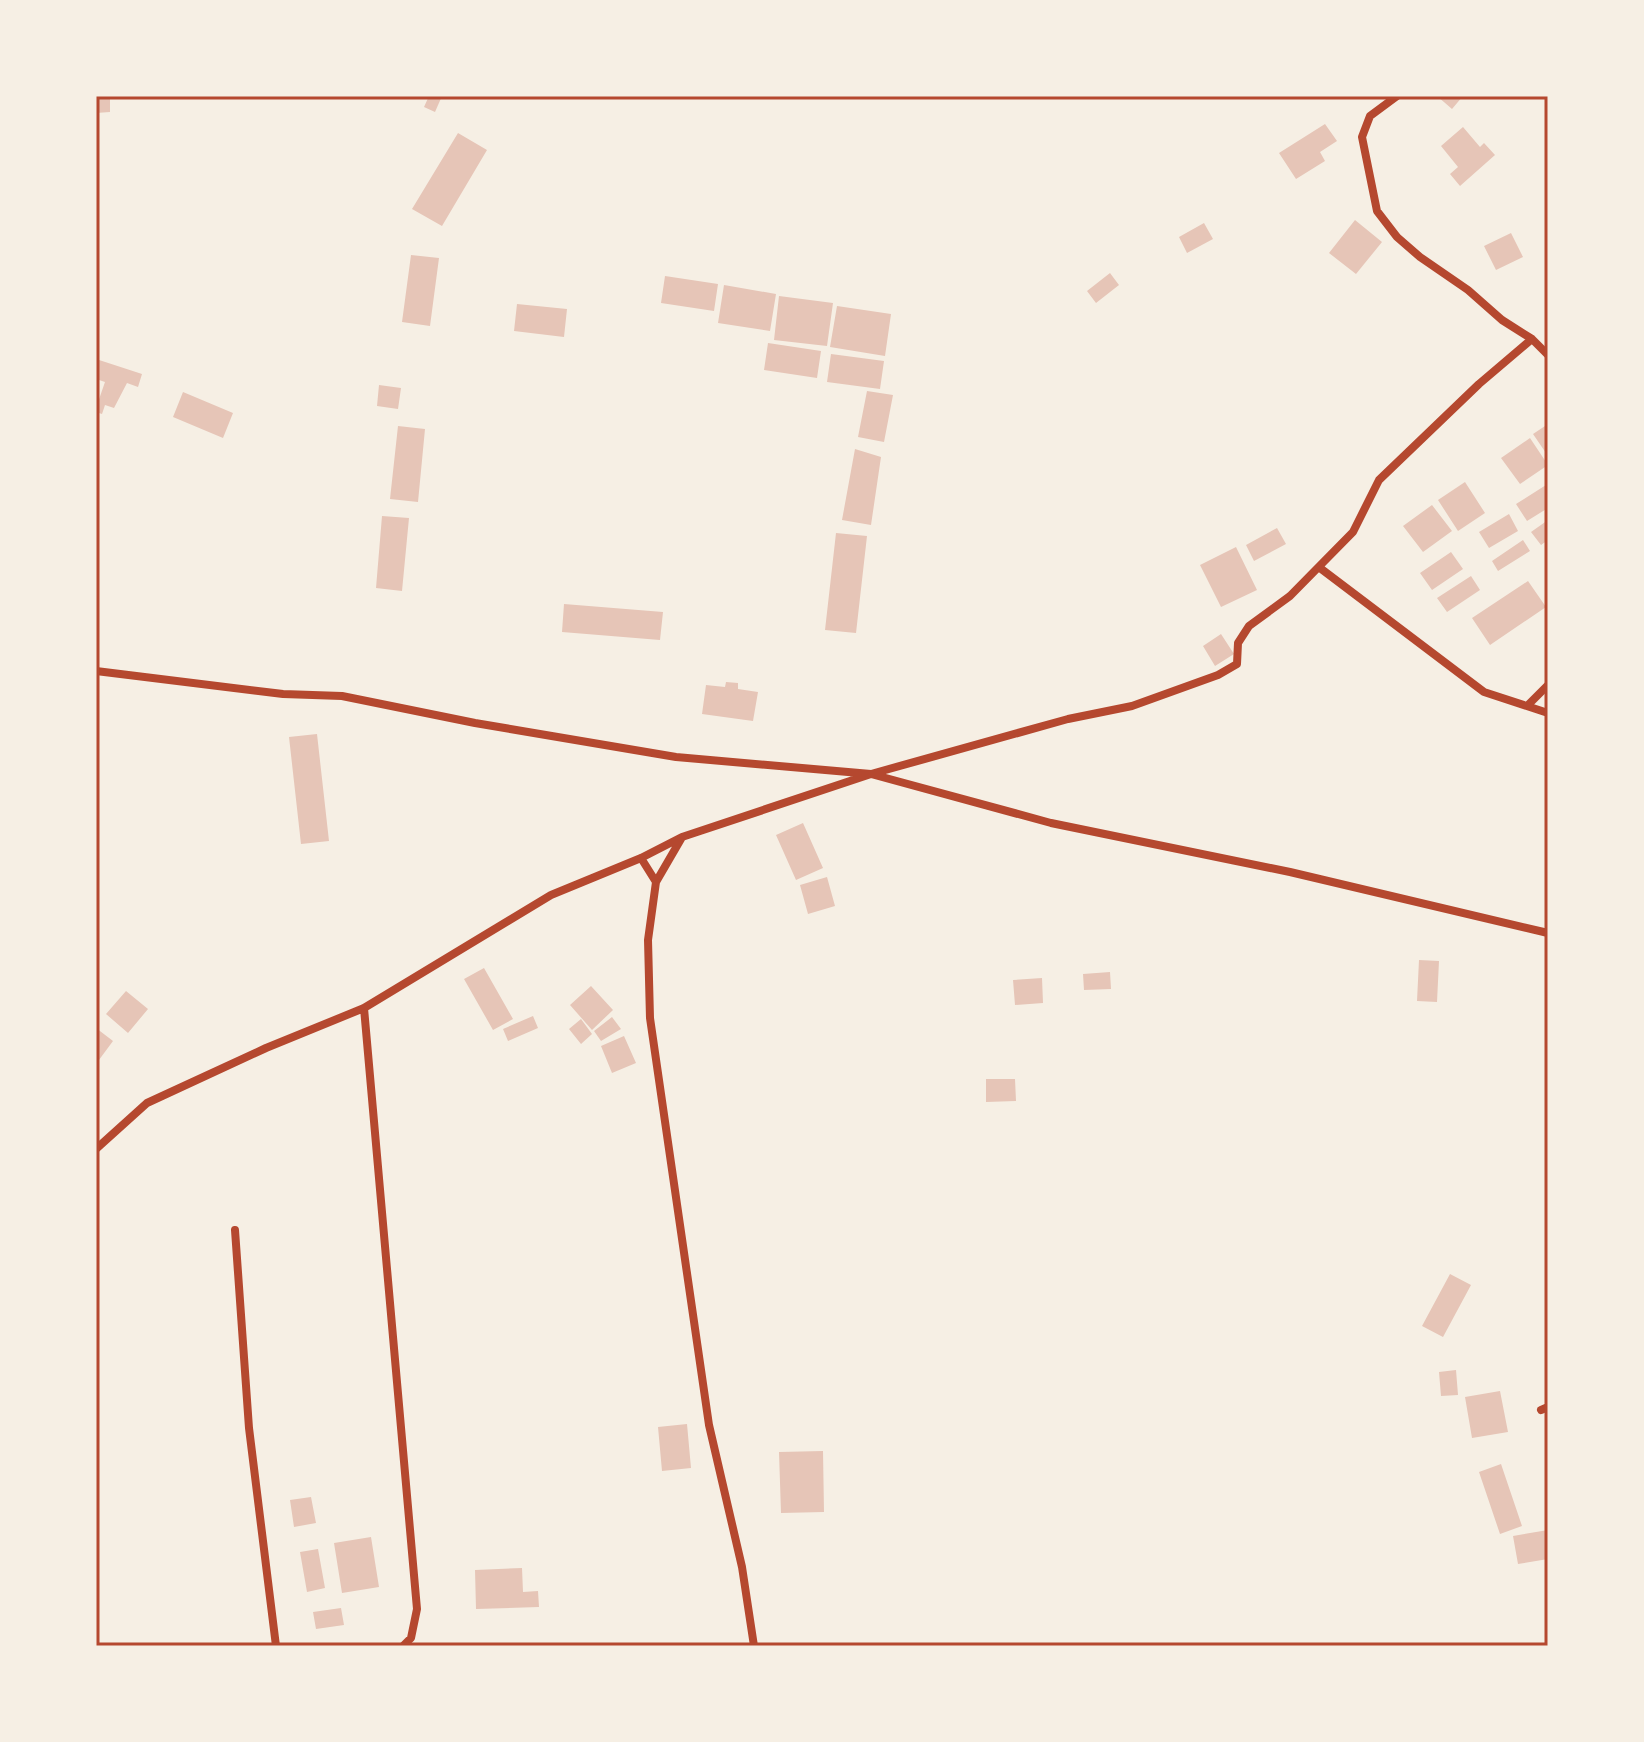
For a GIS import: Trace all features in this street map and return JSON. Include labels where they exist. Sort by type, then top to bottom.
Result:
[{"type":"street","points":[[1397,96],[1370,116],[1362,137],[1377,211],[1397,237],[1420,257],[1468,290],[1548,355]]},
{"type":"street","points":[[96,1149],[147,1103],[266,1048],[364,1008],[551,895],[641,858],[682,837],[871,774],[1068,719],[1132,706],[1218,675],[1237,664],[1238,643],[1249,626],[1290,596],[1353,532],[1379,480],[1479,384],[1532,339]]},
{"type":"street","points":[[1320,568],[1484,692],[1548,713]]},
{"type":"street","points":[[96,671],[283,694],[342,696],[475,723],[676,757],[871,774],[1051,823],[1290,872],[1548,933]]},
{"type":"street","points":[[1527,706],[1548,685]]},
{"type":"street","points":[[682,837],[656,882],[648,940],[650,1018],[709,1425],[742,1567],[754,1646]]},
{"type":"street","points":[[641,858],[656,882]]},
{"type":"street","points":[[364,1008],[417,1609],[411,1638],[403,1646]]},
{"type":"street","points":[[235,1230],[249,1428],[276,1646]]},
{"type":"building","points":[[96,96],[110,96],[110,112],[96,113]]},
{"type":"building","points":[[429,96],[442,96],[435,112],[424,107]]},
{"type":"building","points":[[1437,96],[1463,96],[1452,109]]},
{"type":"building","points":[[1325,124],[1337,141],[1320,152],[1325,161],[1296,179],[1279,153]]},
{"type":"building","points":[[1463,127],[1480,147],[1484,143],[1495,155],[1460,186],[1450,174],[1458,167],[1441,146]]},
{"type":"building","points":[[458,133],[487,150],[442,226],[412,209]]},
{"type":"building","points":[[1355,220],[1382,242],[1356,274],[1329,253]]},
{"type":"building","points":[[1204,223],[1213,239],[1187,253],[1179,237]]},
{"type":"building","points":[[1511,233],[1523,257],[1496,270],[1484,246]]},
{"type":"building","points":[[411,255],[439,258],[430,326],[402,322]]},
{"type":"building","points":[[1110,273],[1119,285],[1096,303],[1087,291]]},
{"type":"building","points":[[665,276],[718,284],[714,311],[661,303]]},
{"type":"building","points":[[724,285],[776,294],[770,331],[718,323]]},
{"type":"building","points":[[779,296],[833,303],[827,346],[774,340]]},
{"type":"building","points":[[517,304],[567,309],[564,337],[514,331]]},
{"type":"building","points":[[837,306],[891,314],[885,356],[830,347]]},
{"type":"building","points":[[768,343],[821,351],[817,378],[764,370]]},
{"type":"building","points":[[831,354],[884,361],[880,389],[827,382]]},
{"type":"building","points":[[96,359],[142,374],[138,387],[127,383],[114,408],[105,405],[102,414],[96,412],[96,408],[105,382],[96,379]]},
{"type":"building","points":[[379,385],[401,388],[398,409],[377,406]]},
{"type":"building","points":[[867,391],[893,395],[884,442],[858,437]]},
{"type":"building","points":[[183,392],[233,413],[223,438],[173,417]]},
{"type":"building","points":[[1548,424],[1548,456],[1533,434]]},
{"type":"building","points":[[398,426],[425,429],[418,502],[390,499]]},
{"type":"building","points":[[1530,438],[1548,465],[1520,484],[1501,458]]},
{"type":"building","points":[[855,449],[881,457],[871,525],[842,520]]},
{"type":"building","points":[[1465,482],[1485,513],[1458,531],[1438,500]]},
{"type":"building","points":[[1546,485],[1548,508],[1527,521],[1516,504]]},
{"type":"building","points":[[1432,505],[1452,531],[1423,552],[1403,526]]},
{"type":"building","points":[[1509,514],[1518,531],[1489,548],[1479,532]]},
{"type":"building","points":[[382,516],[409,518],[402,591],[376,588]]},
{"type":"building","points":[[1548,520],[1548,540],[1541,545],[1531,532]]},
{"type":"building","points":[[1277,528],[1286,544],[1254,561],[1246,545]]},
{"type":"building","points":[[836,533],[867,536],[856,633],[825,630]]},
{"type":"building","points":[[1523,540],[1530,551],[1498,571],[1492,561]]},
{"type":"building","points":[[1236,547],[1257,590],[1221,607],[1200,565]]},
{"type":"building","points":[[1451,552],[1463,569],[1432,590],[1420,573]]},
{"type":"building","points":[[1471,576],[1480,590],[1447,612],[1437,598]]},
{"type":"building","points":[[1528,581],[1546,607],[1490,645],[1472,618]]},
{"type":"building","points":[[564,604],[663,612],[660,640],[562,632]]},
{"type":"building","points":[[1221,634],[1234,654],[1215,666],[1203,646]]},
{"type":"building","points":[[726,682],[738,683],[738,689],[758,692],[753,721],[702,714],[706,685],[725,687]]},
{"type":"building","points":[[317,734],[329,841],[301,844],[289,737]]},
{"type":"building","points":[[803,823],[823,868],[796,880],[776,835]]},
{"type":"building","points":[[827,877],[835,906],[808,914],[800,885]]},
{"type":"building","points":[[1419,960],[1439,961],[1437,1002],[1417,1001]]},
{"type":"building","points":[[484,968],[513,1019],[493,1030],[464,979]]},
{"type":"building","points":[[1110,972],[1111,989],[1084,990],[1083,974]]},
{"type":"building","points":[[1042,978],[1043,1003],[1015,1005],[1013,980]]},
{"type":"building","points":[[591,986],[613,1010],[592,1030],[570,1005]]},
{"type":"building","points":[[126,991],[148,1009],[128,1033],[106,1014]]},
{"type":"building","points":[[533,1016],[538,1028],[508,1041],[503,1029]]},
{"type":"building","points":[[612,1017],[621,1029],[601,1041],[594,1031]]},
{"type":"building","points":[[581,1019],[592,1034],[581,1044],[569,1029]]},
{"type":"building","points":[[96,1028],[113,1041],[96,1064]]},
{"type":"building","points":[[624,1036],[636,1063],[612,1073],[601,1046]]},
{"type":"building","points":[[986,1079],[1015,1079],[1016,1101],[986,1102]]},
{"type":"building","points":[[1450,1274],[1471,1285],[1443,1337],[1422,1326]]},
{"type":"building","points":[[1456,1370],[1458,1395],[1441,1396],[1439,1372]]},
{"type":"building","points":[[1500,1391],[1508,1432],[1472,1438],[1465,1397]]},
{"type":"building","points":[[687,1424],[691,1468],[662,1471],[658,1427]]},
{"type":"building","points":[[823,1451],[824,1512],[781,1513],[779,1452]]},
{"type":"building","points":[[1501,1464],[1522,1526],[1500,1534],[1479,1472]]},
{"type":"building","points":[[311,1497],[316,1523],[294,1527],[290,1500]]},
{"type":"building","points":[[1548,1530],[1548,1559],[1518,1564],[1513,1536]]},
{"type":"building","points":[[371,1537],[379,1587],[342,1593],[334,1543]]},
{"type":"building","points":[[318,1549],[325,1588],[307,1592],[300,1552]]},
{"type":"building","points":[[522,1568],[523,1592],[538,1591],[539,1607],[476,1609],[475,1570]]},
{"type":"building","points":[[341,1608],[344,1625],[316,1629],[313,1612]]}]
